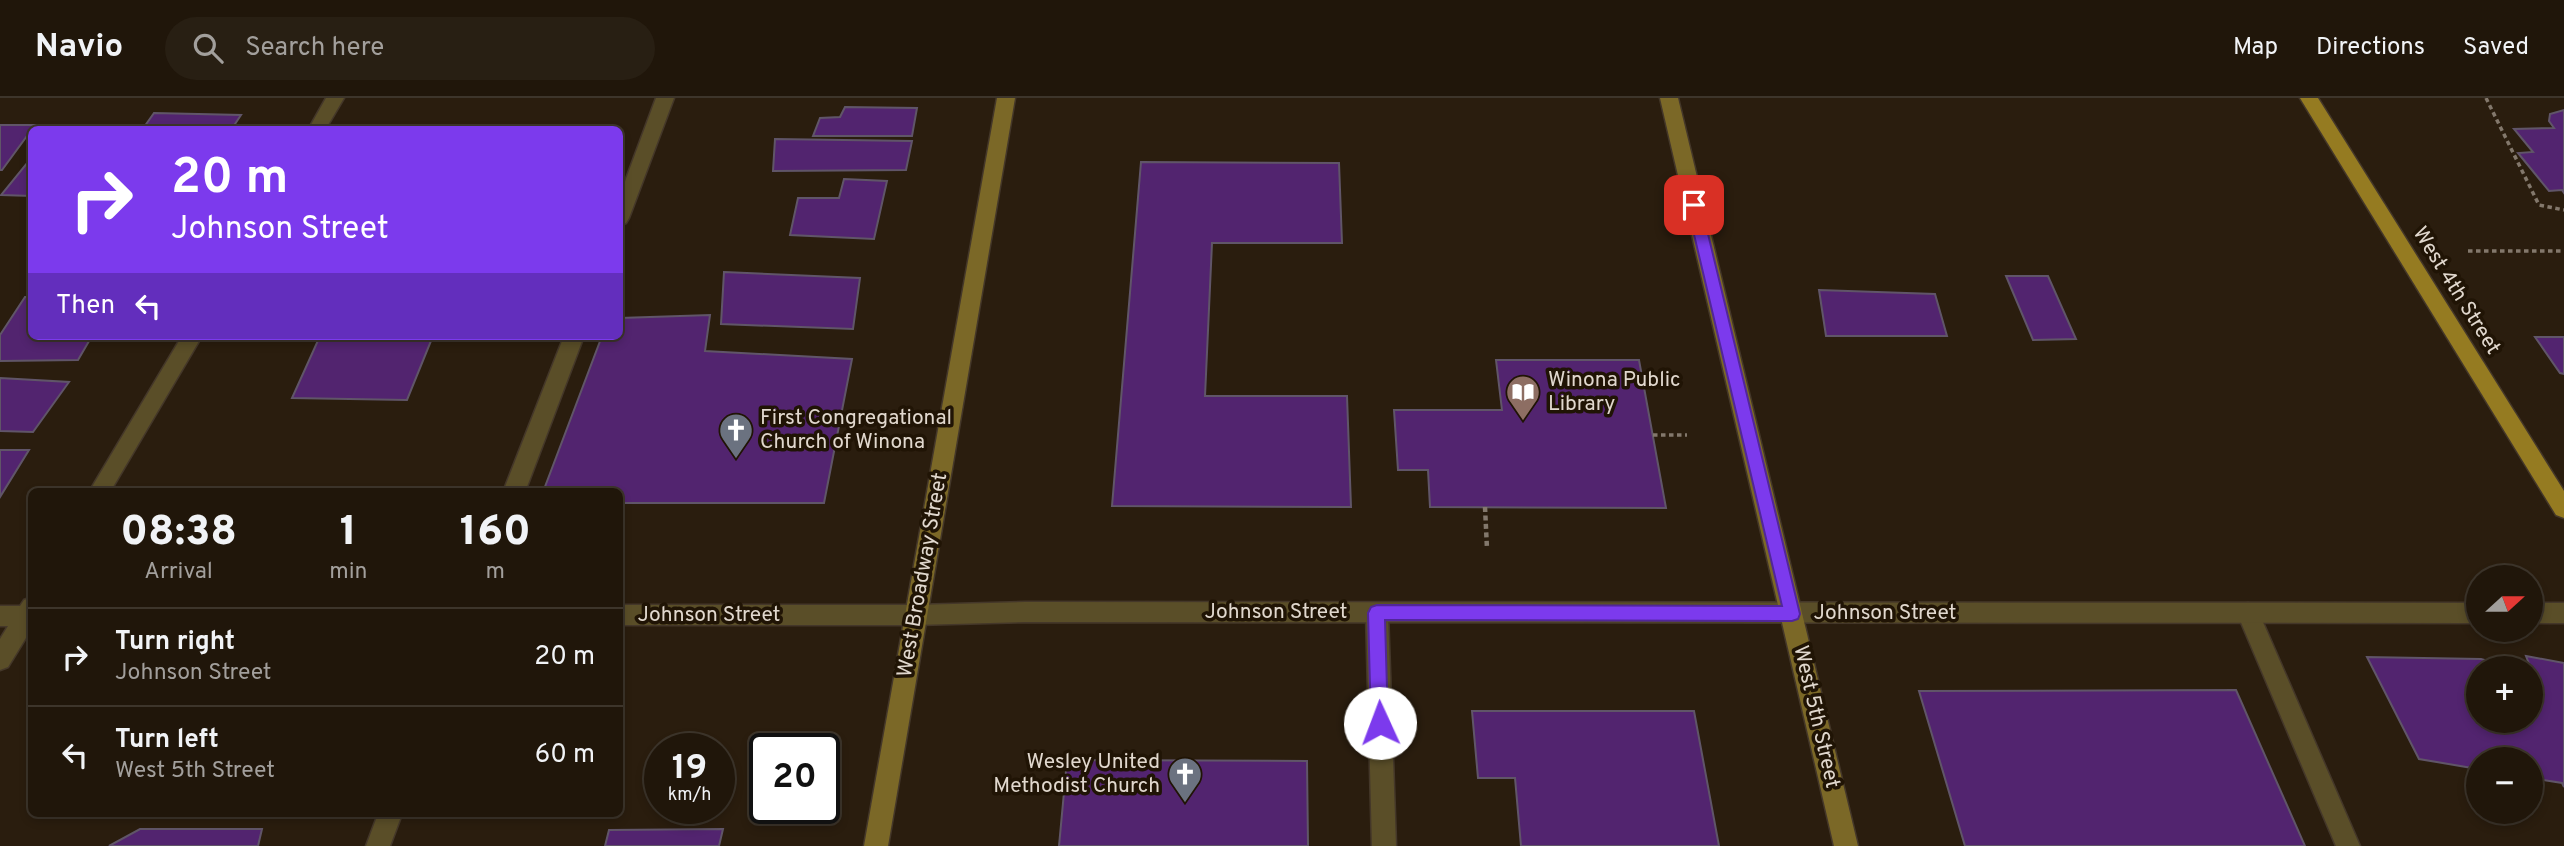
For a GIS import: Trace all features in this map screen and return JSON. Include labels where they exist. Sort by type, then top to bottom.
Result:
[{"type":"main road","name":"West Broadway Street","points":[[876,846],[1006,98]]},
{"type":"main road","name":"West 5th Street","points":[[1669,98],[1846,846]]},
{"type":"main road","name":"West 4th Street","points":[[2309,98],[2564,509]]},
{"type":"street","points":[[318,126],[335,98]]},
{"type":"street","points":[[623,210],[665,98]]},
{"type":"street","points":[[101,488],[190,340]]},
{"type":"street","points":[[516,488],[572,340]]},
{"type":"street","name":"Johnson Street","points":[[623,615],[915,615],[1025,612],[2466,613]]},
{"type":"street","points":[[2543,613],[2564,612]]},
{"type":"street","points":[[0,616],[28,613]]},
{"type":"street","points":[[1377,613],[1384,846]]},
{"type":"street","points":[[2248,613],[2348,846]]},
{"type":"street","points":[[0,660],[28,616]]},
{"type":"street","points":[[378,846],[389,817]]},
{"type":"path","points":[[2486,98],[2539,205],[2564,210]]},
{"type":"path","points":[[2468,251],[2564,251]]},
{"type":"path","points":[[1653,435],[1687,435]]},
{"type":"path","points":[[1485,507],[1487,549]]},
{"type":"building","points":[[845,107],[917,108],[912,136],[813,136],[820,118],[840,117]]},
{"type":"building","points":[[2564,110],[2564,193],[2562,190],[2549,191],[2518,153],[2533,152],[2514,129],[2554,128],[2549,121],[2550,114]]},
{"type":"building","points":[[154,113],[241,115],[234,126],[145,126]]},
{"type":"building","points":[[0,125],[35,125],[28,126],[28,135],[0,170]]},
{"type":"building","points":[[775,139],[912,141],[906,170],[773,171]]},
{"type":"building","points":[[28,162],[28,196],[1,195]]},
{"type":"building","points":[[1141,162],[1339,163],[1342,243],[1212,243],[1205,396],[1347,396],[1351,507],[1112,506]]},
{"type":"building","points":[[844,179],[887,181],[874,239],[790,235],[798,198],[839,198]]},
{"type":"building","points":[[724,272],[860,278],[853,329],[721,324]]},
{"type":"building","points":[[2006,276],[2048,276],[2076,339],[2033,340]]},
{"type":"building","points":[[1819,290],[1935,294],[1947,336],[1826,336]]},
{"type":"building","points":[[25,297],[28,297],[28,340],[90,340],[78,360],[0,361],[0,335]]},
{"type":"building","points":[[710,315],[705,351],[852,359],[824,503],[623,503],[623,488],[545,488],[600,340],[623,340],[623,318]]},
{"type":"building","points":[[2535,337],[2564,337],[2564,374],[2560,373]]},
{"type":"building","points":[[318,340],[431,340],[407,400],[292,398]]},
{"type":"building","name":"Winona Public Library","points":[[1496,360],[1639,360],[1666,508],[1430,507],[1428,470],[1398,470],[1394,410],[1502,410]]},
{"type":"building","points":[[0,378],[69,382],[33,432],[0,431]]},
{"type":"building","points":[[0,450],[29,450],[0,497]]},
{"type":"building","points":[[2367,657],[2466,659],[2466,733],[2543,733],[2543,659],[2564,663],[2564,787],[2562,783],[2543,780],[2543,747],[2466,747],[2466,767],[2419,759]]},
{"type":"building","points":[[2236,690],[2305,846],[1965,846],[1919,691]]},
{"type":"building","points":[[1472,711],[1694,711],[1719,846],[1521,846],[1515,778],[1478,778]]},
{"type":"building","name":"Wesley United Methodist Church","points":[[1067,760],[1307,761],[1308,846],[1059,846]]},
{"type":"building","points":[[140,829],[262,829],[258,846],[109,846]]},
{"type":"building","points":[[723,829],[719,846],[605,846],[609,830]]},
{"type":"place","name":"Winona Public Library","points":[[1523,422]]},
{"type":"place","name":"First Congregational Church of Winona","points":[[736,460]]},
{"type":"place","name":"Wesley United Methodist Church","points":[[1185,804]]},
{"type":"route","points":[[1380,723],[1377,613],[1792,614],[1694,205]]}]
